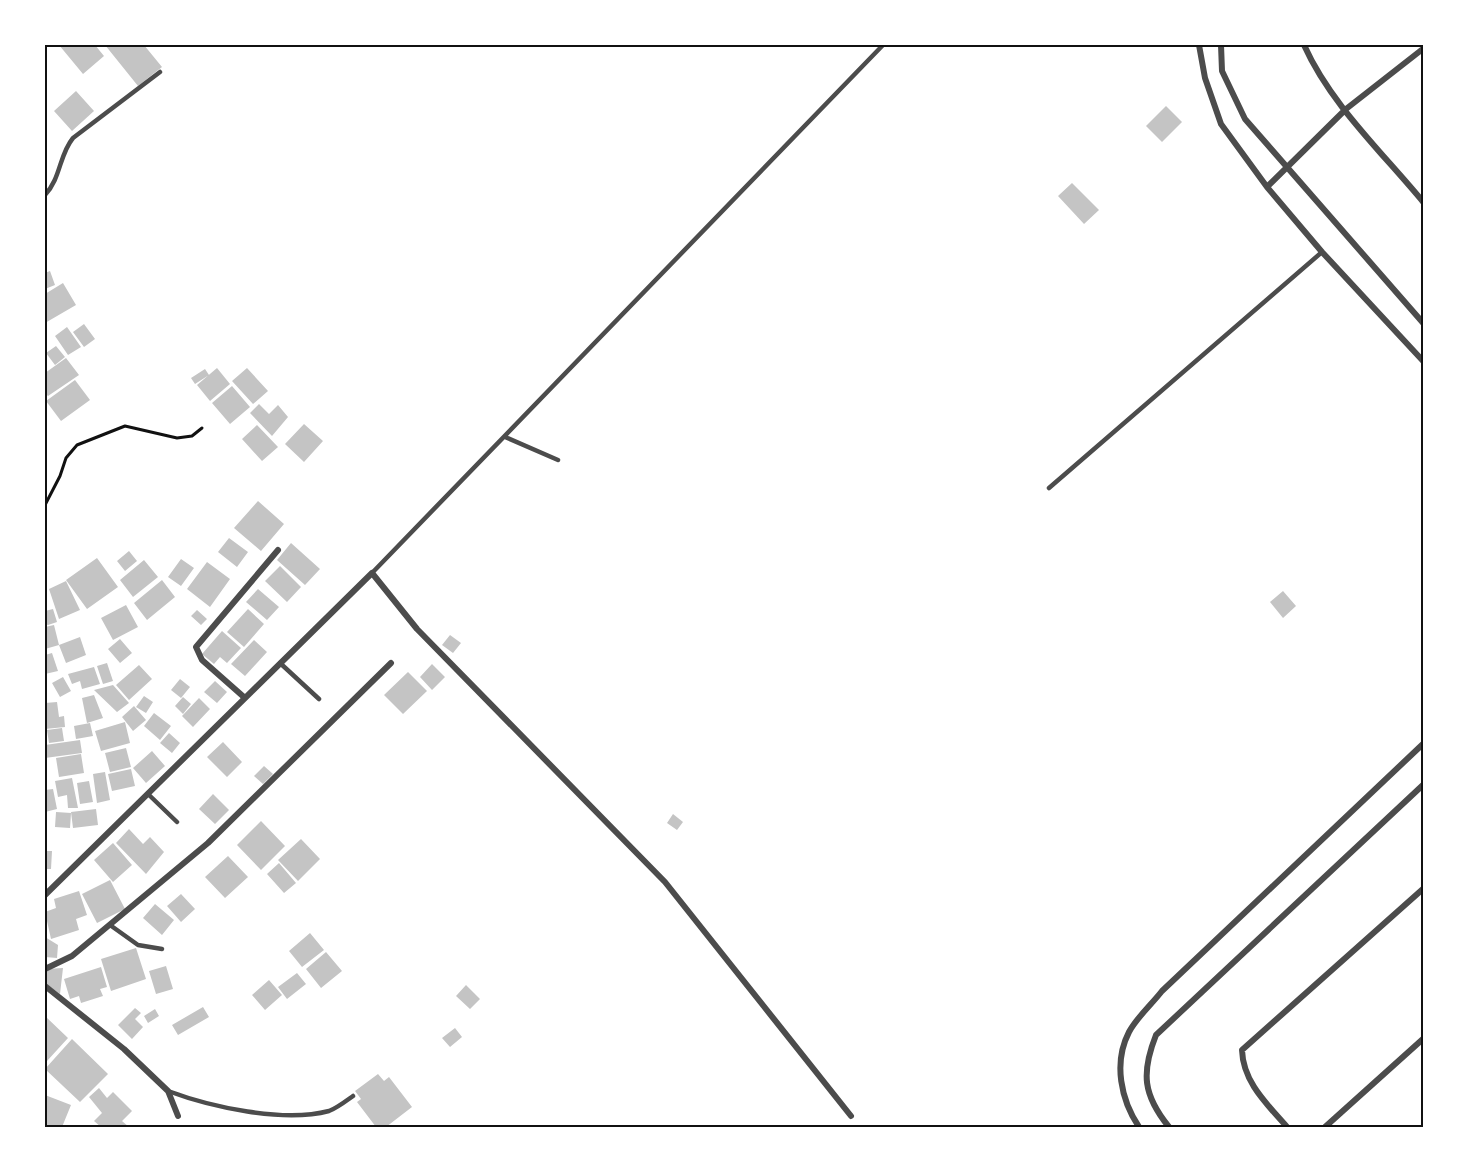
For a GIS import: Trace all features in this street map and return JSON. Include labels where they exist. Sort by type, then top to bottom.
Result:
[{"type":"street","points":[[1199,45],[1205,78],[1221,124],[1267,187],[1322,252],[1424,362]]},
{"type":"street","points":[[1221,45],[1222,71],[1245,118],[1285,167],[1424,324]]},
{"type":"street","points":[[1304,45],[1327,84],[1346,109],[1424,202]]},
{"type":"street","points":[[1267,187],[1346,109],[1424,48]]},
{"type":"street","points":[[245,698],[202,660],[196,647],[278,550]]},
{"type":"street","points":[[45,895],[372,573],[417,629],[665,882],[851,1116]]},
{"type":"street","points":[[45,969],[72,956],[208,843],[391,663]]},
{"type":"street","points":[[1139,1127],[1129,1111],[1122,1089],[1121,1061],[1129,1032],[1162,991],[1424,743]]},
{"type":"street","points":[[1169,1127],[1157,1113],[1146,1083],[1146,1061],[1156,1035],[1424,784]]},
{"type":"street","points":[[1287,1127],[1250,1082],[1243,1066],[1242,1050],[1423,891]]},
{"type":"street","points":[[45,986],[124,1049],[168,1091],[178,1116]]},
{"type":"street","points":[[1325,1127],[1424,1038]]},
{"type":"lane","points":[[372,573],[883,45]]},
{"type":"lane","points":[[45,195],[59,173],[66,146],[73,138],[160,72]]},
{"type":"lane","points":[[1049,488],[1322,252]]},
{"type":"lane","points":[[505,437],[558,460]]},
{"type":"lane","points":[[280,663],[318,699]]},
{"type":"lane","points":[[148,794],[177,822]]},
{"type":"lane","points":[[110,925],[138,945],[162,949]]},
{"type":"lane","points":[[168,1091],[205,1105],[283,1115],[330,1110],[353,1096]]},
{"type":"path","points":[[45,505],[60,476],[66,458],[77,445],[126,426],[177,438],[192,436],[202,428]]},
{"type":"building","points":[[59,45],[95,45],[104,56],[83,74]]},
{"type":"building","points":[[105,45],[144,45],[162,67],[138,86]]},
{"type":"building","points":[[76,91],[94,111],[72,131],[54,111]]},
{"type":"building","points":[[1166,106],[1182,122],[1162,142],[1146,126]]},
{"type":"building","points":[[1072,183],[1099,210],[1084,224],[1058,196]]},
{"type":"building","points":[[50,271],[55,285],[45,289],[45,273]]},
{"type":"building","points":[[63,283],[76,305],[45,323],[45,294]]},
{"type":"building","points":[[84,324],[95,339],[84,347],[73,332]]},
{"type":"building","points":[[67,327],[81,347],[68,355],[55,336]]},
{"type":"building","points":[[56,346],[65,357],[55,365],[46,353]]},
{"type":"building","points":[[66,358],[79,375],[48,396],[45,393],[45,373]]},
{"type":"building","points":[[217,368],[230,384],[210,401],[197,385]]},
{"type":"building","points":[[247,368],[268,391],[253,404],[232,381]]},
{"type":"building","points":[[205,369],[209,375],[195,384],[191,378]]},
{"type":"building","points":[[75,380],[90,400],[61,421],[46,401]]},
{"type":"building","points":[[232,386],[250,407],[230,424],[212,403]]},
{"type":"building","points":[[259,404],[269,414],[278,405],[288,417],[272,436],[250,413]]},
{"type":"building","points":[[304,424],[323,441],[304,462],[285,444]]},
{"type":"building","points":[[257,425],[278,447],[262,461],[242,439]]},
{"type":"building","points":[[258,501],[284,524],[261,551],[234,528]]},
{"type":"building","points":[[229,538],[248,552],[237,567],[218,552]]},
{"type":"building","points":[[291,543],[320,569],[305,585],[277,560]]},
{"type":"building","points":[[129,551],[137,561],[125,571],[117,561]]},
{"type":"building","points":[[97,558],[118,587],[87,609],[66,580]]},
{"type":"building","points":[[181,559],[194,568],[181,586],[168,577]]},
{"type":"building","points":[[144,560],[158,577],[133,597],[120,580]]},
{"type":"building","points":[[207,562],[230,579],[210,607],[187,589]]},
{"type":"building","points":[[280,566],[301,587],[287,602],[265,581]]},
{"type":"building","points":[[162,580],[175,597],[147,620],[134,603]]},
{"type":"building","points":[[66,581],[80,610],[59,619],[49,589]]},
{"type":"building","points":[[258,589],[279,607],[267,620],[246,602]]},
{"type":"building","points":[[1283,591],[1296,606],[1283,618],[1270,602]]},
{"type":"building","points":[[126,605],[138,627],[113,640],[101,618]]},
{"type":"building","points":[[53,609],[57,622],[45,624],[45,611]]},
{"type":"building","points":[[248,609],[264,624],[244,647],[227,632]]},
{"type":"building","points":[[197,610],[207,619],[201,625],[191,616]]},
{"type":"building","points":[[54,625],[59,645],[45,649],[45,627]]},
{"type":"building","points":[[222,631],[241,648],[227,663],[220,657],[214,664],[202,654]]},
{"type":"building","points":[[450,635],[461,643],[453,653],[442,645]]},
{"type":"building","points":[[80,637],[86,655],[66,663],[59,645]]},
{"type":"building","points":[[120,639],[132,653],[120,663],[108,649]]},
{"type":"building","points":[[254,640],[267,652],[245,676],[231,664]]},
{"type":"building","points":[[52,653],[58,671],[45,674],[45,655]]},
{"type":"building","points":[[107,663],[113,681],[103,684],[97,666]]},
{"type":"building","points":[[432,664],[445,677],[432,690],[420,677]]},
{"type":"building","points":[[139,665],[152,679],[129,700],[116,685]]},
{"type":"building","points":[[94,667],[100,684],[82,689],[80,681],[72,684],[68,674]]},
{"type":"building","points":[[408,672],[427,691],[403,714],[384,695]]},
{"type":"building","points":[[63,677],[71,691],[60,697],[52,683]]},
{"type":"building","points":[[180,679],[190,687],[181,698],[171,690]]},
{"type":"building","points":[[215,681],[227,692],[217,703],[204,692]]},
{"type":"building","points":[[113,685],[129,703],[117,712],[94,690]]},
{"type":"building","points":[[94,695],[103,718],[87,723],[82,698]]},
{"type":"building","points":[[144,696],[153,702],[146,713],[136,707]]},
{"type":"building","points":[[183,697],[191,704],[183,714],[175,706]]},
{"type":"building","points":[[199,698],[210,709],[193,727],[182,716]]},
{"type":"building","points":[[57,702],[59,717],[64,716],[65,727],[45,729],[45,703]]},
{"type":"building","points":[[134,706],[146,720],[133,731],[122,717]]},
{"type":"building","points":[[154,713],[171,726],[160,740],[144,726]]},
{"type":"building","points":[[125,722],[130,743],[101,751],[95,731]]},
{"type":"building","points":[[90,723],[93,736],[76,739],[74,726]]},
{"type":"building","points":[[62,728],[64,741],[49,743],[47,730]]},
{"type":"building","points":[[169,733],[180,743],[172,753],[160,743]]},
{"type":"building","points":[[80,740],[82,753],[45,758],[45,745]]},
{"type":"building","points":[[223,742],[242,762],[227,777],[207,757]]},
{"type":"building","points":[[126,748],[131,767],[110,772],[105,753]]},
{"type":"building","points":[[152,751],[165,766],[146,783],[133,768]]},
{"type":"building","points":[[81,754],[84,773],[59,777],[56,758]]},
{"type":"building","points":[[264,766],[273,774],[263,784],[254,776]]},
{"type":"building","points":[[131,769],[135,786],[112,791],[108,774]]},
{"type":"building","points":[[105,772],[110,800],[97,803],[93,774]]},
{"type":"building","points":[[72,778],[78,808],[68,808],[67,795],[58,797],[55,781]]},
{"type":"building","points":[[89,781],[93,802],[80,804],[77,783]]},
{"type":"building","points":[[53,789],[57,809],[45,812],[45,790]]},
{"type":"building","points":[[213,794],[229,810],[215,824],[199,809]]},
{"type":"building","points":[[96,809],[98,825],[73,828],[71,812]]},
{"type":"building","points":[[56,812],[71,813],[70,828],[55,827]]},
{"type":"building","points":[[673,814],[683,822],[677,830],[667,823]]},
{"type":"building","points":[[261,821],[285,846],[261,870],[237,845]]},
{"type":"building","points":[[129,829],[143,844],[150,837],[164,852],[146,874],[116,843]]},
{"type":"building","points":[[301,839],[320,859],[298,881],[278,860]]},
{"type":"building","points":[[113,843],[132,865],[113,882],[94,860]]},
{"type":"building","points":[[45,851],[52,851],[51,869],[45,869]]},
{"type":"building","points":[[228,856],[248,877],[225,898],[205,877]]},
{"type":"building","points":[[279,863],[296,883],[284,893],[267,874]]},
{"type":"building","points":[[110,880],[125,909],[97,923],[82,894]]},
{"type":"building","points":[[79,891],[87,915],[76,919],[79,930],[51,939],[45,912],[56,908],[54,899]]},
{"type":"building","points":[[181,894],[195,909],[181,922],[167,906]]},
{"type":"building","points":[[155,904],[174,920],[162,935],[143,918]]},
{"type":"building","points":[[310,933],[324,950],[302,967],[289,951]]},
{"type":"building","points":[[45,937],[58,945],[57,958],[45,957]]},
{"type":"building","points":[[136,948],[146,979],[111,991],[101,959]]},
{"type":"building","points":[[326,952],[342,971],[321,988],[306,969]]},
{"type":"building","points":[[166,966],[173,989],[156,994],[149,971]]},
{"type":"building","points":[[101,967],[107,987],[100,989],[103,996],[81,1003],[79,996],[70,999],[64,979]]},
{"type":"building","points":[[63,968],[60,994],[45,983],[45,969]]},
{"type":"building","points":[[297,973],[306,984],[287,999],[278,987]]},
{"type":"building","points":[[269,980],[282,995],[265,1010],[252,995]]},
{"type":"building","points":[[466,985],[480,999],[470,1009],[456,996]]},
{"type":"building","points":[[203,1007],[209,1017],[178,1035],[172,1025]]},
{"type":"building","points":[[135,1008],[141,1013],[135,1019],[143,1027],[132,1039],[118,1025]]},
{"type":"building","points":[[155,1009],[159,1016],[148,1023],[144,1016]]},
{"type":"building","points":[[45,1016],[68,1038],[47,1061],[45,1060]]},
{"type":"building","points":[[455,1028],[462,1037],[450,1047],[442,1038]]},
{"type":"building","points":[[72,1039],[108,1074],[80,1102],[45,1069]]},
{"type":"building","points":[[378,1074],[384,1081],[389,1077],[412,1107],[386,1127],[376,1127],[357,1102],[361,1099],[355,1091]]},
{"type":"building","points":[[99,1088],[107,1098],[113,1092],[132,1111],[122,1121],[129,1127],[101,1127],[94,1121],[102,1113],[89,1097]]},
{"type":"building","points":[[45,1095],[71,1105],[62,1127],[45,1127]]}]
